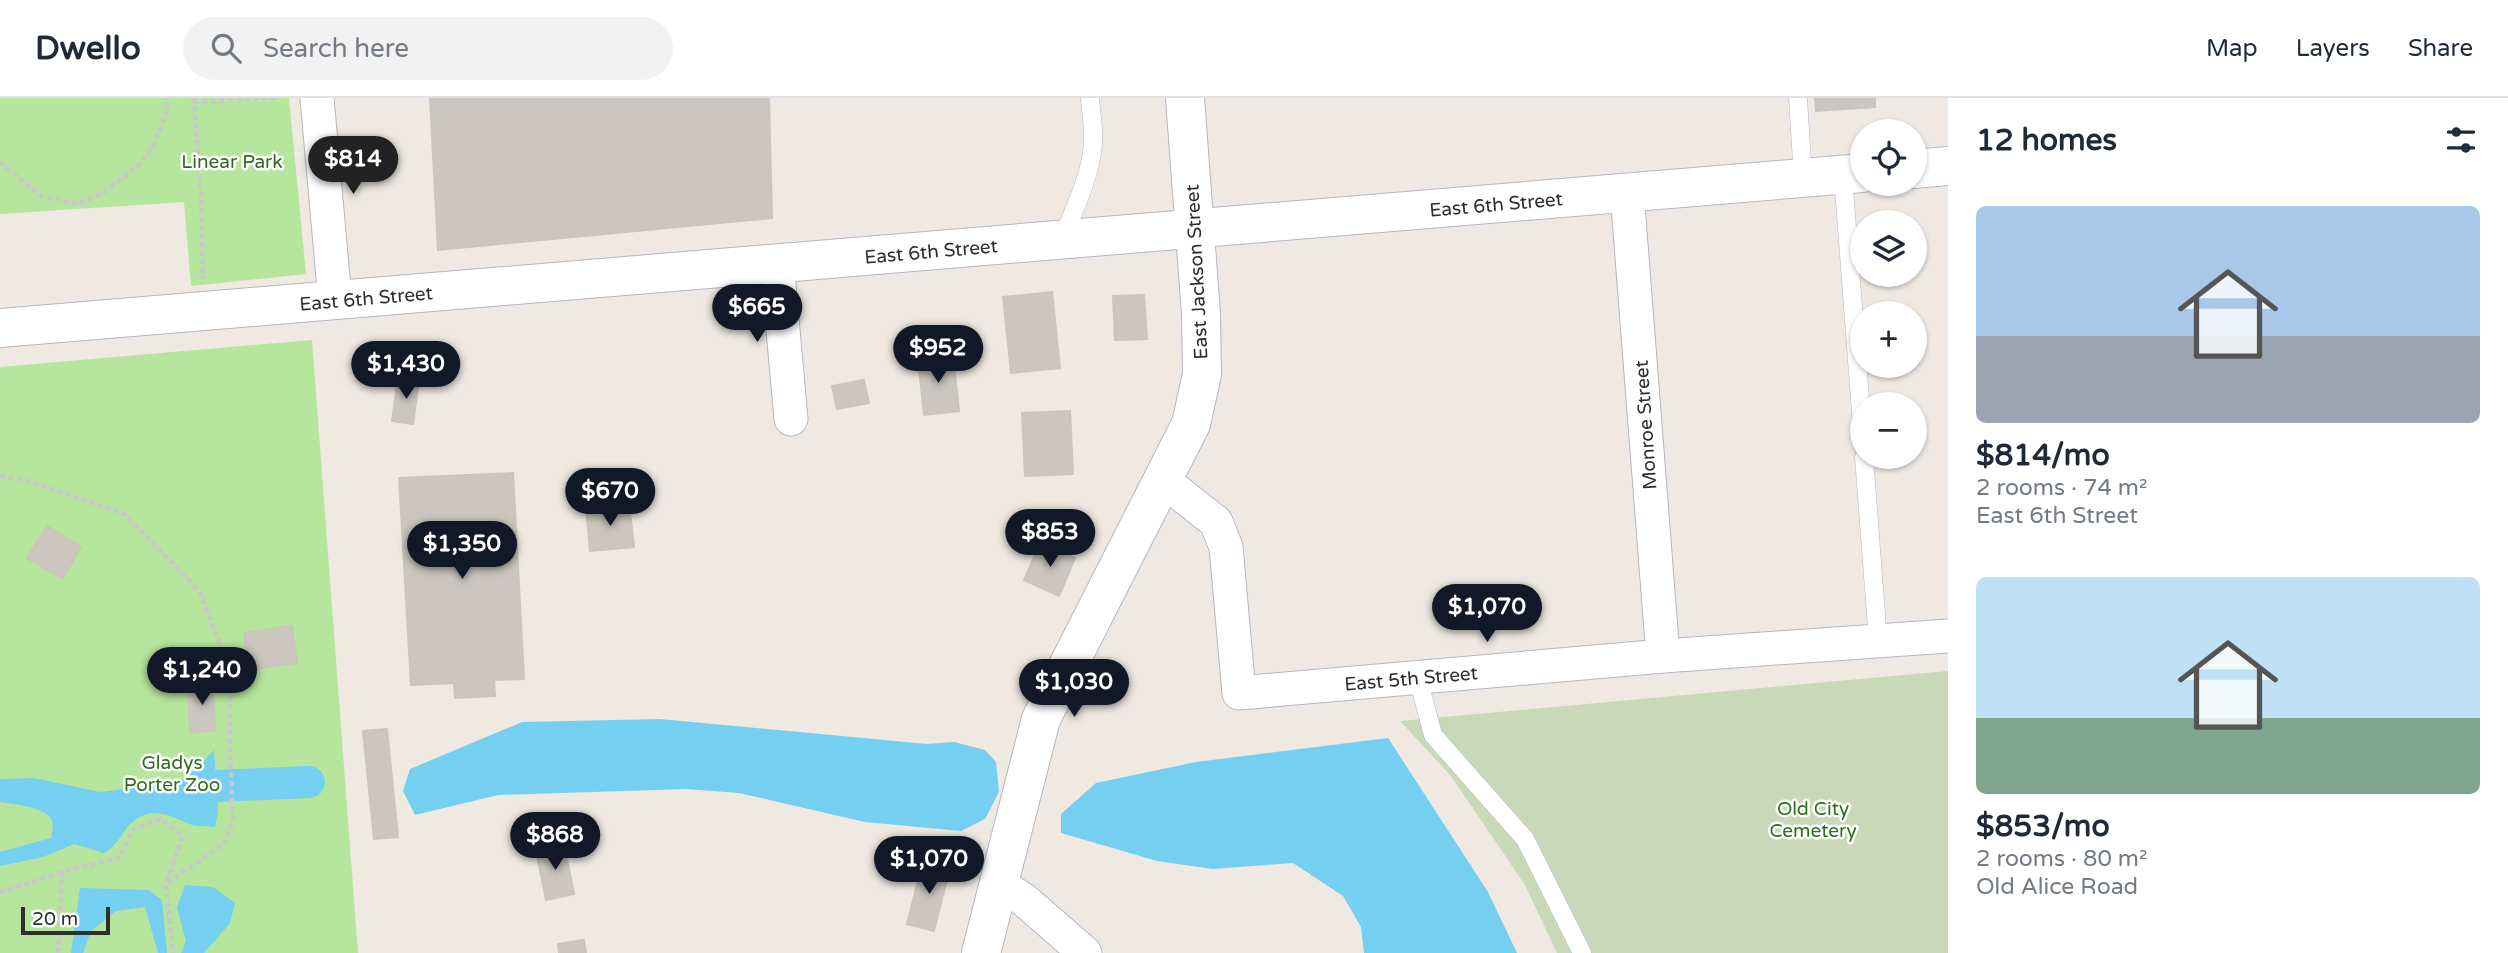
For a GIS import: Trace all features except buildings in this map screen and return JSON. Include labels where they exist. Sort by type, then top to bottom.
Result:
[{"type":"main road","name":"East Jackson Street","points":[[981,953],[1041,719],[1069,659],[1164,481],[1191,424],[1202,374],[1185,98]]},
{"type":"main road","points":[[1927,168],[1948,166]]},
{"type":"main road","name":"East 6th Street","points":[[0,328],[1850,174]]},
{"type":"street","points":[[317,98],[335,300]]},
{"type":"street","name":"Monroe Street","points":[[1628,193],[1663,656]]},
{"type":"street","points":[[777,264],[791,419]]},
{"type":"street","name":"East 5th Street","points":[[1164,481],[1216,522],[1226,547],[1239,693],[1663,656],[1948,636]]},
{"type":"street","points":[[1000,885],[1023,899],[1085,953]]},
{"type":"lane","points":[[1062,240],[1088,172],[1092,153],[1090,98]]},
{"type":"lane","points":[[1798,98],[1803,178]]},
{"type":"lane","points":[[1853,196],[1861,392]]},
{"type":"lane","points":[[1865,469],[1878,641]]},
{"type":"lane","points":[[1418,678],[1433,735],[1525,839],[1583,953]]},
{"type":"path","points":[[0,162],[41,196],[79,204],[106,191],[127,176],[146,157],[152,149],[168,108],[165,98]]},
{"type":"path","points":[[204,291],[194,100],[276,98]]},
{"type":"path","points":[[0,476],[25,481],[124,514],[200,592],[230,671],[233,820],[224,844],[166,884]]},
{"type":"path","points":[[0,892],[62,872],[119,858],[133,830],[160,819],[183,836],[166,884],[173,953]]},
{"type":"path","points":[[58,953],[62,872]]},
{"type":"green space","name":"Linear Park","points":[[0,98],[289,98],[306,274],[191,286],[184,202],[0,214]]},
{"type":"green space","name":"Gladys Porter Zoo","points":[[312,340],[358,953],[0,953],[0,367]]},
{"type":"green space","name":"Old City Cemetery","points":[[1948,671],[1948,953],[1557,953],[1525,885],[1451,776],[1400,721]]},
{"type":"water","points":[[660,719],[927,744],[954,742],[985,750],[996,762],[999,792],[985,819],[961,831],[865,822],[739,793],[686,789],[498,795],[415,815],[403,791],[410,769],[522,722]]},
{"type":"water","points":[[1388,738],[1488,892],[1517,953],[1364,953],[1361,927],[1343,896],[1293,863],[1213,869],[1157,861],[1061,833],[1061,814],[1096,783],[1196,762]]},
{"type":"water","points":[[214,750],[218,812],[215,827],[195,826],[171,816],[149,814],[135,820],[104,853],[74,844],[43,857],[0,866],[0,852],[51,838],[53,825],[44,812],[0,802],[0,779],[34,778],[100,792],[176,783],[197,769]]},
{"type":"water","points":[[185,885],[213,887],[235,903],[230,923],[204,953],[181,953],[186,941],[177,907]]},
{"type":"water","points":[[80,888],[149,890],[162,900],[167,953],[158,953],[145,907],[116,911],[91,931],[83,953],[71,953]]},
{"type":"waterway","points":[[216,786],[309,782]]}]
